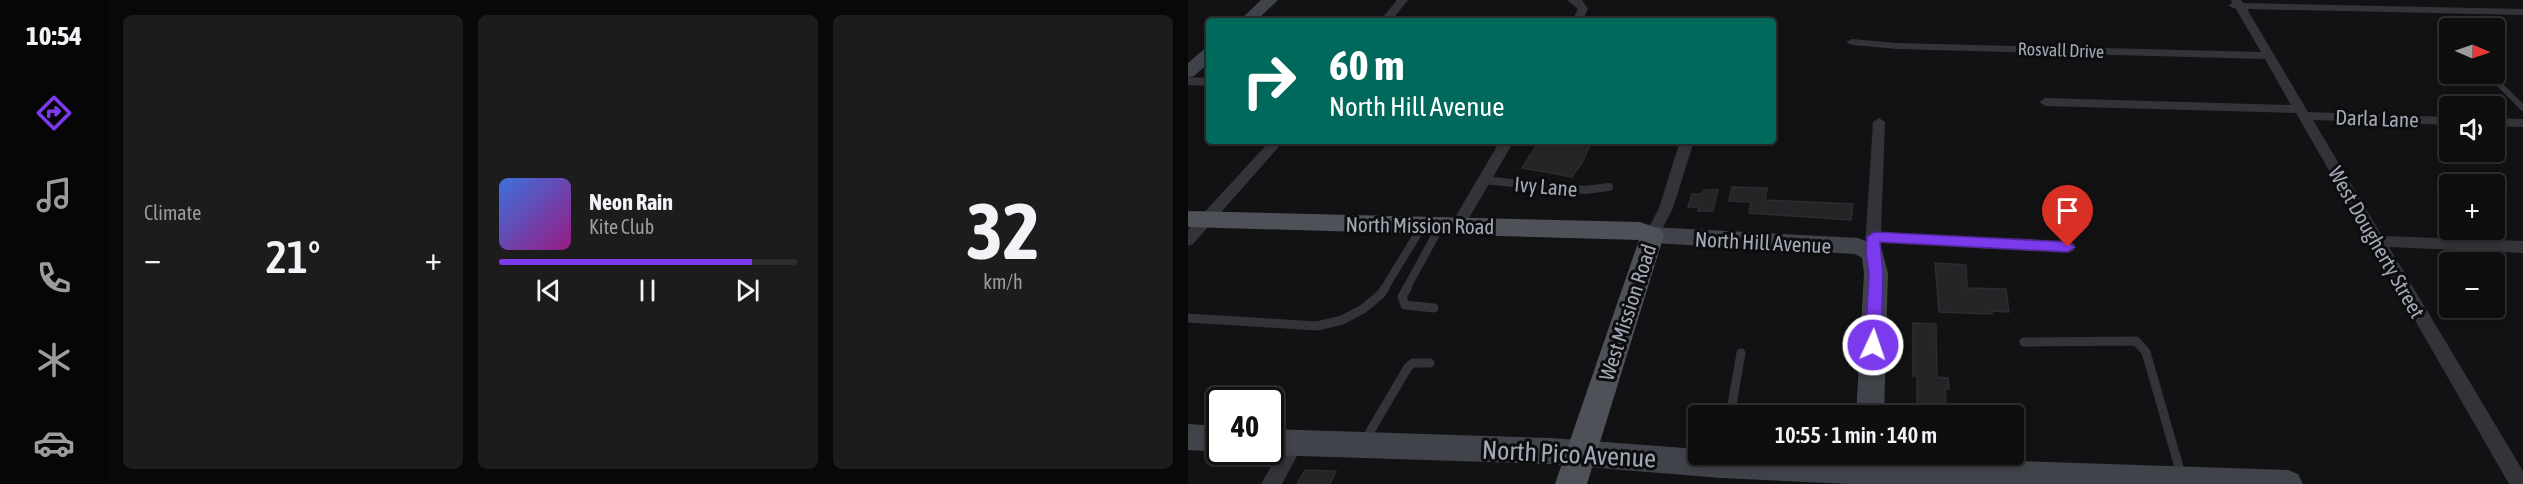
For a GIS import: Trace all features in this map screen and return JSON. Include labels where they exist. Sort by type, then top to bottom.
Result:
[{"type":"main road","name":"North Mission Road","points":[[1197,220],[1640,231],[1652,235]]},
{"type":"main road","name":"West Mission Road","points":[[1571,484],[1652,235]]},
{"type":"street","points":[[1249,18],[1270,0]]},
{"type":"street","points":[[1387,18],[1403,0]]},
{"type":"street","points":[[1572,0],[1577,1],[1583,9],[1578,18]]},
{"type":"street","points":[[2234,4],[2523,12]]},
{"type":"street","name":"West Dougherty Street","points":[[2234,4],[2303,112],[2376,241],[2520,484]]},
{"type":"street","name":"Rosvall Drive","points":[[1852,42],[1897,46],[2269,56]]},
{"type":"street","points":[[1188,72],[1206,57]]},
{"type":"street","points":[[1188,81],[1206,82]]},
{"type":"street","name":"Darla Lane","points":[[2045,102],[2303,112],[2439,120]]},
{"type":"street","points":[[1870,405],[1876,273],[1873,245],[1879,122]]},
{"type":"street","points":[[2505,122],[2523,123]]},
{"type":"street","points":[[1188,240],[1197,220],[1274,144]]},
{"type":"street","points":[[1440,226],[1483,180],[1505,144]]},
{"type":"street","name":"West Mission Road","points":[[1652,235],[1666,208],[1686,144]]},
{"type":"street","name":"North Hill Avenue","points":[[1652,235],[1857,246],[2068,247]]},
{"type":"street","points":[[2376,241],[2523,247]]},
{"type":"street","points":[[1188,437],[1206,438]]},
{"type":"street","name":"North Pico Avenue","points":[[1284,443],[1363,444],[1688,457]]},
{"type":"street","points":[[1271,484],[1277,465]]},
{"type":"street","name":"North Pico Avenue","points":[[1802,465],[1868,470],[2172,482],[2289,484]]},
{"type":"lane","points":[[2498,84],[2523,108]]},
{"type":"lane","name":"Ivy Lane","points":[[1483,180],[1585,190],[1609,187]]},
{"type":"lane","points":[[1434,309],[1405,305],[1402,297],[1440,226]]},
{"type":"lane","points":[[1188,318],[1317,326],[1342,320],[1363,309],[1381,294],[1440,226]]},
{"type":"lane","points":[[2024,342],[2136,341],[2146,352],[2172,482]]},
{"type":"lane","points":[[1732,405],[1741,353]]},
{"type":"lane","points":[[1363,444],[1408,367],[1413,363],[1430,363]]},
{"type":"building","points":[[1537,144],[1591,144],[1582,163],[1572,177],[1522,168]]},
{"type":"building","points":[[1732,187],[1767,188],[1765,200],[1853,204],[1851,220],[1749,213],[1751,202],[1729,201]]},
{"type":"building","points":[[1704,190],[1718,190],[1713,211],[1698,211],[1699,207],[1688,207],[1692,194],[1702,194]]},
{"type":"building","points":[[1935,263],[1966,265],[1967,288],[2006,289],[2009,312],[1992,311],[1992,314],[1939,312]]},
{"type":"building","points":[[1913,323],[1936,324],[1937,377],[1948,378],[1949,389],[1945,389],[1946,405],[1917,405],[1917,376],[1913,376]]},
{"type":"building","points":[[1305,470],[1336,471],[1330,484],[1297,484]]},
{"type":"route","points":[[1873,345],[1876,273],[1873,253],[1874,237],[2068,247]]}]
